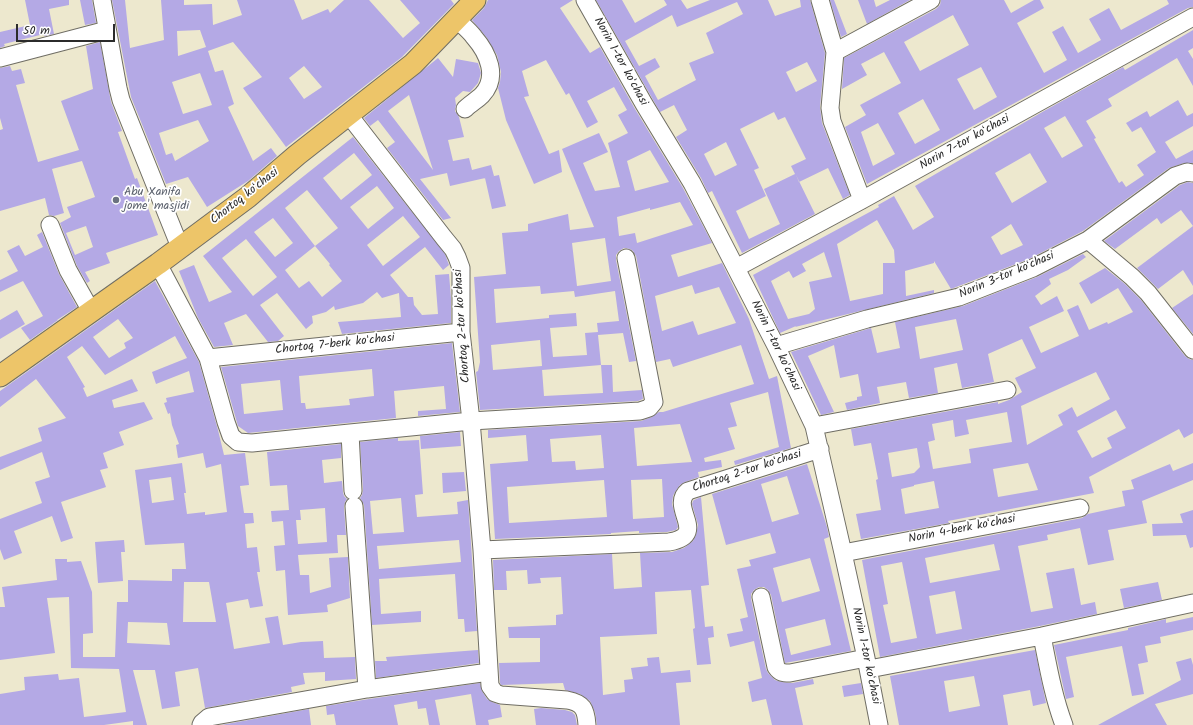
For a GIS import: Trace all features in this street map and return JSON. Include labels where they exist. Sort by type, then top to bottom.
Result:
[{"type":"main road","name":"Chortoq koʻchasi","points":[[0,376],[158,264],[248,197],[297,155],[412,64],[475,0]]},
{"type":"street","points":[[102,0],[121,100],[180,247]]},
{"type":"street","name":"Norin 1-tor koʻchasi","points":[[585,0],[644,104],[692,182],[776,346],[814,426],[843,553],[879,725]]},
{"type":"street","points":[[820,0],[834,52],[830,108],[832,121],[862,200]]},
{"type":"street","points":[[834,52],[931,0]]},
{"type":"street","name":"Norin 7-tor koʻchasi","points":[[736,268],[1193,17]]},
{"type":"street","points":[[456,19],[474,36],[490,62],[490,77],[488,86],[482,96],[465,108]]},
{"type":"street","points":[[0,58],[107,30]]},
{"type":"street","name":"Chortoq 2-tor koʻchasi","points":[[348,114],[453,249],[460,268],[462,332],[482,550],[490,686],[495,692],[501,695],[576,702],[582,707],[586,714],[587,725]]},
{"type":"street","name":"Norin 3-tor koʻchasi","points":[[776,346],[867,319],[959,297],[1033,268],[1088,240],[1176,176],[1187,172],[1193,173]]},
{"type":"street","points":[[50,225],[68,270],[91,311]]},
{"type":"street","points":[[1088,240],[1132,276],[1148,293],[1193,350]]},
{"type":"street","points":[[158,264],[208,358],[230,436],[238,442],[252,443],[471,421],[640,411],[650,408],[654,402],[626,258]]},
{"type":"street","name":"Chortoq 7-berk koʻchasi","points":[[208,358],[462,332]]},
{"type":"street","points":[[814,426],[1007,390]]},
{"type":"street","points":[[350,433],[367,689]]},
{"type":"street","name":"Chortoq 2-tor koʻchasi","points":[[482,550],[669,542],[678,540],[687,535],[688,529],[682,499],[688,491],[820,449]]},
{"type":"street","name":"Norin 4-berk koʻchasi","points":[[843,553],[1080,508]]},
{"type":"street","points":[[761,597],[776,667],[783,674],[867,664],[1042,636],[1193,603]]},
{"type":"street","points":[[1042,636],[1049,675],[1064,725]]},
{"type":"street","points":[[201,725],[209,717],[367,689],[488,672]]},
{"type":"building","points":[[25,0],[69,0],[69,5],[49,9],[54,34],[44,36],[44,34],[4,44],[5,46],[0,48],[0,32],[30,25]]},
{"type":"building","points":[[80,0],[92,0],[96,23],[85,25]]},
{"type":"building","points":[[112,0],[125,0],[130,48],[164,40],[161,0],[184,0],[184,5],[212,4],[213,25],[242,15],[237,0],[294,0],[302,20],[328,9],[330,13],[344,0],[369,0],[403,38],[420,23],[400,0],[451,0],[454,4],[402,57],[286,147],[243,88],[262,77],[233,42],[208,51],[215,72],[223,70],[234,104],[228,107],[253,161],[271,148],[277,156],[248,181],[207,207],[188,177],[166,184],[131,97]],"holes":[[[200,30],[206,47],[178,56],[177,31]],[[304,66],[322,87],[304,99],[289,78]],[[200,73],[212,105],[183,114],[172,82]],[[198,120],[209,141],[175,161],[172,153],[166,155],[159,133]]]},
{"type":"building","points":[[488,0],[573,0],[560,8],[590,53],[600,47],[635,109],[683,188],[712,243],[671,255],[678,277],[722,263],[749,319],[769,379],[777,376],[791,448],[735,465],[734,461],[779,447],[768,392],[730,403],[737,426],[728,428],[735,449],[704,458],[705,462],[721,460],[722,467],[698,472],[699,477],[680,485],[673,496],[672,504],[678,527],[676,530],[667,532],[639,533],[639,531],[611,534],[495,539],[490,464],[528,461],[526,435],[488,438],[488,430],[641,421],[652,417],[659,412],[754,384],[741,345],[673,367],[670,359],[656,362],[636,256],[630,249],[624,248],[616,255],[616,260],[636,361],[629,362],[623,333],[598,335],[601,365],[612,365],[613,392],[642,390],[643,399],[638,401],[480,410],[476,372],[478,371],[480,362],[474,277],[506,274],[502,233],[528,231],[528,224],[568,214],[570,230],[594,227],[562,149],[599,133],[608,152],[583,163],[595,191],[620,187],[608,143],[628,133],[618,115],[627,110],[614,87],[587,101],[598,122],[587,128],[569,93],[566,95],[546,60],[522,71],[529,96],[524,97],[549,154],[559,150],[562,172],[534,184],[506,120],[498,88],[501,72],[497,55],[487,38],[472,20],[484,8]],"holes":[[[650,150],[669,182],[635,191],[627,161]],[[680,202],[693,225],[637,243],[635,233],[619,236],[617,217],[650,208],[650,210]],[[605,238],[611,281],[577,286],[572,243]],[[692,285],[695,294],[719,287],[736,323],[698,335],[693,321],[662,331],[655,296]],[[540,286],[541,294],[574,291],[575,297],[615,291],[619,321],[597,323],[598,332],[585,333],[587,355],[553,357],[550,328],[577,326],[576,313],[549,315],[549,318],[496,323],[494,289]],[[540,340],[542,366],[493,370],[491,345]],[[601,365],[603,393],[544,396],[542,370]],[[680,424],[692,462],[637,466],[634,428]],[[601,435],[604,468],[576,470],[575,461],[552,462],[550,439]],[[662,479],[664,517],[633,519],[631,480]],[[604,480],[607,517],[509,523],[507,487]]]},
{"type":"building","points":[[596,0],[622,0],[635,23],[667,5],[664,0],[681,0],[687,9],[710,0],[768,0],[775,16],[801,7],[800,0],[810,0],[825,53],[820,107],[822,123],[850,195],[843,199],[828,168],[799,182],[815,214],[742,253],[712,191],[708,193],[701,178],[676,137],[687,130],[674,105],[660,112]],"holes":[[[737,2],[743,14],[706,33],[714,53],[689,63],[696,80],[658,100],[645,76],[660,67],[655,58],[639,66],[625,41],[672,15],[677,27]],[[807,62],[817,81],[796,92],[786,72]],[[774,112],[778,120],[785,117],[806,159],[791,166],[795,174],[764,189],[780,224],[749,239],[736,211],[766,196],[754,170],[759,168],[740,129]],[[726,142],[737,165],[715,176],[704,154]]]},
{"type":"building","points":[[830,0],[834,0],[847,34],[841,37]]},
{"type":"building","points":[[858,0],[874,0],[876,7],[890,0],[910,0],[867,24]]},
{"type":"building","points":[[941,0],[1004,0],[1011,13],[1034,0],[1040,0],[1044,8],[1017,23],[1044,73],[1067,60],[1052,32],[1063,26],[1078,53],[1101,40],[1089,19],[1109,8],[1121,30],[1169,4],[1167,0],[1193,0],[1193,7],[1188,8],[867,184],[845,127],[866,115],[860,105],[901,83],[884,52],[861,64],[867,75],[842,89],[844,58],[936,9],[940,5]],"holes":[[[953,15],[969,45],[920,71],[904,42]],[[981,67],[997,97],[974,110],[957,79]],[[923,99],[940,130],[915,144],[898,113]],[[878,123],[895,154],[873,166],[861,132]]]},
{"type":"building","points":[[1193,30],[1193,48],[1188,51],[1193,59],[1193,86],[1177,58],[1108,99],[1112,106],[1086,121],[1096,138],[1094,139],[1119,183],[1122,181],[1126,187],[1144,175],[1137,165],[1156,152],[1141,127],[1132,132],[1126,123],[1147,111],[1150,117],[1178,100],[1187,116],[1193,113],[1193,126],[1165,142],[1176,159],[1193,150],[1193,163],[1184,163],[1169,168],[1083,231],[1029,259],[951,289],[934,261],[934,263],[905,271],[906,296],[934,290],[934,293],[795,327],[796,326],[780,333],[753,275],[879,207],[878,205],[894,196],[913,230],[934,217],[915,186],[1123,67],[1125,70]],"holes":[[[1065,116],[1083,146],[1062,158],[1044,128]],[[1030,153],[1047,182],[1012,203],[995,173]],[[877,220],[894,250],[895,263],[883,263],[883,294],[850,301],[837,244]],[[1011,224],[1023,245],[1001,255],[991,237]],[[824,252],[832,277],[809,282],[815,309],[809,314],[788,319],[771,281],[789,271],[793,278],[806,271],[802,264]]]},
{"type":"building","points":[[100,42],[111,102],[122,131],[118,132],[158,235],[106,253],[110,263],[85,272],[90,281],[87,283],[77,266],[60,223],[71,217],[67,207],[95,197],[82,161],[52,169],[64,213],[54,216],[49,215],[45,198],[0,211],[0,130],[3,129],[0,118],[0,68],[10,66],[12,71],[21,69],[25,83],[16,85],[38,162],[79,150],[61,101],[93,89],[86,46]],"holes":[[[86,226],[93,247],[75,255],[66,233]]]},
{"type":"building","points":[[438,58],[453,77],[456,59],[478,63],[481,73],[478,83],[470,92],[463,91],[455,98],[455,111],[459,117],[464,137],[448,140],[453,161],[469,158],[472,170],[491,165],[494,176],[450,186],[447,173],[420,179],[451,218],[443,220],[387,148],[395,142],[378,120],[370,126],[364,118]],"holes":[[[409,95],[433,170],[388,111]]]},
{"type":"building","points":[[353,137],[445,254],[449,265],[443,270],[425,247],[390,275],[408,297],[413,297],[414,305],[422,315],[438,314],[435,275],[449,274],[451,323],[342,334],[338,322],[401,317],[399,293],[382,298],[377,292],[363,303],[335,310],[334,306],[326,312],[312,316],[313,323],[306,329],[277,293],[260,305],[284,336],[278,341],[268,342],[246,314],[224,323],[233,345],[214,347],[198,318],[179,271],[194,265],[209,302],[232,292],[203,256]],"holes":[[[354,153],[372,175],[341,200],[323,178]],[[377,186],[394,208],[368,229],[350,207]],[[307,190],[338,228],[315,246],[285,208]],[[403,216],[420,237],[383,266],[367,245]],[[273,218],[293,243],[275,257],[254,232]],[[246,239],[277,277],[253,296],[222,258]],[[315,246],[330,264],[329,265],[342,281],[322,297],[309,281],[299,288],[285,270]]]},
{"type":"building","points":[[499,175],[506,206],[492,209],[485,178]]},
{"type":"building","points":[[1188,182],[1193,183],[1193,226],[1181,210],[1161,224],[1157,218],[1115,249],[1104,241],[1180,185]]},
{"type":"building","points":[[1193,226],[1193,286],[1183,270],[1158,289],[1137,268]]},
{"type":"building","points":[[42,232],[59,274],[77,307],[30,340],[21,328],[43,316],[23,281],[0,292],[0,280],[18,271],[7,251],[19,245],[25,256],[43,247],[37,235]]},
{"type":"building","points":[[1083,254],[1086,257],[1068,270],[1049,279],[1051,284],[1035,296],[1041,305],[1057,296],[1064,311],[1029,327],[1041,353],[1079,336],[1067,310],[1078,305],[1089,330],[1107,322],[1108,324],[1133,312],[1118,288],[1091,304],[1079,283],[1105,268],[1125,284],[1141,300],[1185,356],[1193,360],[1193,433],[1184,438],[1179,429],[1089,477],[1094,493],[948,521],[949,523],[861,539],[856,514],[881,510],[876,480],[878,479],[871,443],[854,446],[851,429],[998,402],[998,404],[1009,400],[1022,392],[1015,378],[1036,368],[1022,339],[988,354],[994,382],[962,388],[957,363],[934,368],[938,393],[909,398],[906,382],[877,387],[880,403],[847,410],[845,403],[857,400],[857,397],[862,396],[858,374],[840,378],[834,345],[808,356],[834,412],[821,415],[791,352],[871,328],[877,353],[900,348],[895,322],[963,306],[1037,277]],"holes":[[[956,319],[963,350],[920,359],[915,327]],[[1096,372],[1110,399],[1077,417],[1072,407],[1058,415],[1063,425],[1027,445],[1021,406]],[[1116,410],[1126,428],[1107,438],[1112,448],[1092,458],[1077,431]],[[1007,412],[1012,442],[969,449],[971,463],[933,469],[928,442],[935,440],[932,424],[953,420],[955,437],[969,434],[966,420]],[[917,448],[920,467],[914,473],[892,477],[888,453]],[[1028,463],[1038,490],[998,497],[993,469]],[[934,481],[939,508],[905,514],[901,489]]]},
{"type":"building","points":[[155,281],[199,362],[224,455],[245,453],[249,485],[240,486],[244,513],[253,513],[254,523],[245,524],[247,548],[257,547],[260,572],[257,572],[263,606],[250,608],[248,599],[226,603],[234,649],[270,643],[265,618],[278,616],[283,645],[323,641],[324,658],[355,657],[356,679],[325,681],[325,672],[303,673],[305,684],[291,687],[292,692],[205,708],[198,668],[175,672],[180,706],[162,709],[155,670],[133,670],[147,725],[133,725],[133,721],[104,725],[0,725],[0,694],[25,690],[24,677],[58,674],[59,680],[79,678],[84,717],[126,712],[119,669],[71,668],[69,597],[47,598],[55,653],[0,660],[0,607],[5,607],[2,587],[57,580],[55,559],[67,559],[67,562],[81,561],[92,592],[93,633],[83,634],[83,657],[115,657],[117,602],[128,602],[128,580],[172,581],[172,569],[186,569],[184,543],[145,545],[135,470],[182,463],[187,514],[205,512],[205,515],[227,512],[221,464],[206,468],[203,453],[178,458],[176,445],[179,444],[172,425],[170,413],[168,414],[164,403],[167,402],[166,398],[194,392],[189,371],[156,384],[152,372],[187,358],[175,336],[105,375],[82,346],[67,357],[85,387],[83,388],[87,397],[132,379],[138,391],[112,400],[114,408],[144,402],[153,419],[119,432],[124,445],[103,453],[108,468],[100,470],[106,487],[61,502],[73,538],[61,542],[52,516],[14,531],[22,553],[4,560],[0,549],[0,519],[42,503],[35,482],[50,477],[42,452],[0,470],[0,457],[42,441],[38,428],[66,418],[36,379],[0,407],[0,391]],"holes":[[[118,319],[133,338],[124,343],[126,348],[109,358],[93,337]],[[171,477],[174,500],[152,503],[149,480]],[[184,582],[209,582],[216,622],[183,622]],[[128,622],[167,623],[170,645],[127,643]]]},
{"type":"building","points":[[1193,294],[1193,334],[1172,308]]},
{"type":"building","points":[[17,310],[25,324],[0,339],[0,320]]},
{"type":"building","points":[[452,343],[460,412],[418,416],[418,411],[446,409],[444,386],[394,391],[396,418],[248,433],[238,426],[221,367]],"holes":[[[372,369],[374,396],[349,399],[350,405],[306,409],[305,403],[301,403],[299,376]],[[280,380],[283,410],[244,414],[241,384]]]},
{"type":"building","points":[[460,432],[461,446],[421,449],[420,436]]},
{"type":"building","points":[[398,438],[398,441],[419,440],[423,494],[415,495],[417,517],[458,514],[457,502],[468,500],[477,631],[465,632],[464,619],[458,619],[455,574],[379,579],[381,614],[421,611],[421,622],[372,625],[364,505],[360,498],[363,490],[360,442]],"holes":[[[401,498],[404,532],[373,534],[370,501]],[[459,540],[461,562],[379,569],[377,546]]]},
{"type":"building","points":[[341,444],[341,458],[322,460],[324,483],[342,481],[344,496],[347,499],[344,507],[346,535],[337,535],[338,553],[298,555],[300,575],[309,575],[310,593],[331,587],[329,558],[348,557],[350,598],[327,605],[328,612],[288,615],[285,570],[276,571],[274,546],[285,545],[283,521],[272,522],[271,511],[289,510],[287,485],[270,486],[267,452]],"holes":[[[325,508],[327,542],[298,544],[296,520],[301,520],[300,510]]]},
{"type":"building","points":[[1193,463],[1193,480],[1142,501],[1147,523],[1108,530],[1114,560],[1088,565],[1080,528],[1047,535],[1048,540],[1018,546],[1031,612],[1053,608],[1046,573],[1074,568],[1081,605],[1095,602],[1097,614],[880,657],[862,560],[1082,518],[1088,514],[1125,506],[1122,491],[1134,489],[1131,480],[1170,464],[1173,471]],"holes":[[[994,544],[1000,570],[930,583],[925,558]],[[902,562],[917,638],[891,643],[883,605],[888,604],[881,566]],[[955,591],[962,629],[936,634],[929,596]]]},
{"type":"building","points":[[807,464],[827,527],[829,537],[824,539],[851,651],[785,663],[771,595],[764,587],[759,587],[751,594],[768,673],[775,680],[781,682],[792,683],[813,679],[814,684],[795,688],[803,725],[772,725],[766,699],[752,702],[748,682],[762,678],[754,641],[730,647],[727,634],[743,631],[740,619],[748,617],[737,569],[751,566],[749,560],[776,553],[770,533],[726,545],[712,494]],"holes":[[[787,476],[799,514],[772,522],[761,484]],[[810,558],[820,591],[782,602],[773,568]],[[825,619],[831,645],[791,655],[785,629]]]},
{"type":"building","points":[[464,472],[466,491],[443,493],[442,473]]},
{"type":"building","points":[[701,497],[709,585],[701,586],[705,627],[713,626],[714,637],[708,638],[711,664],[697,665],[691,590],[655,592],[657,634],[600,637],[603,695],[625,692],[624,680],[633,679],[631,668],[648,666],[647,658],[659,657],[661,673],[690,670],[691,682],[676,683],[680,725],[597,725],[595,712],[590,701],[580,694],[565,690],[563,683],[501,685],[499,663],[540,662],[540,638],[509,638],[508,627],[556,625],[556,615],[563,614],[561,577],[540,578],[541,583],[528,584],[527,570],[506,571],[507,590],[494,590],[493,560],[612,554],[614,589],[642,587],[640,553],[672,552],[684,548],[693,541],[698,525],[692,504],[694,500]]},
{"type":"building","points":[[1193,510],[1193,547],[1190,548],[1186,535],[1153,536],[1152,524],[1183,523],[1180,514]]},
{"type":"building","points":[[124,540],[125,552],[121,552],[123,581],[98,583],[95,542]]},
{"type":"building","points":[[1158,582],[1162,600],[1124,608],[1120,589]]},
{"type":"building","points":[[1193,617],[1193,630],[1160,637],[1161,643],[1145,646],[1148,662],[1138,664],[1144,694],[1132,696],[1122,646],[1066,657],[1074,697],[1066,699],[1054,645],[1128,630],[1128,628],[1166,619],[1166,623]]},
{"type":"building","points":[[478,650],[479,663],[376,678],[375,661],[387,661],[386,657]]},
{"type":"building","points":[[1035,650],[1046,703],[1033,706],[1030,690],[1003,695],[1008,725],[899,725],[890,676]],"holes":[[[974,676],[980,706],[949,712],[944,681]]]},
{"type":"building","points":[[1191,658],[1193,665],[1193,694],[1155,704],[1167,725],[1098,725],[1181,680],[1176,662]]},
{"type":"building","points":[[480,683],[482,691],[487,699],[500,705],[502,717],[488,720],[489,725],[476,725],[471,694],[435,700],[440,725],[429,725],[426,708],[418,709],[417,701],[394,705],[398,725],[336,725],[334,714],[327,715],[326,706]]},
{"type":"building","points":[[861,683],[863,694],[844,697],[842,686]]},
{"type":"building","points":[[541,708],[572,712],[575,715],[577,725],[536,725],[534,709]]},
{"type":"building","points":[[309,709],[311,725],[221,725]]},
{"type":"place","name":"Abu Xanifa jome' masjidi","points":[[116,200]]}]
